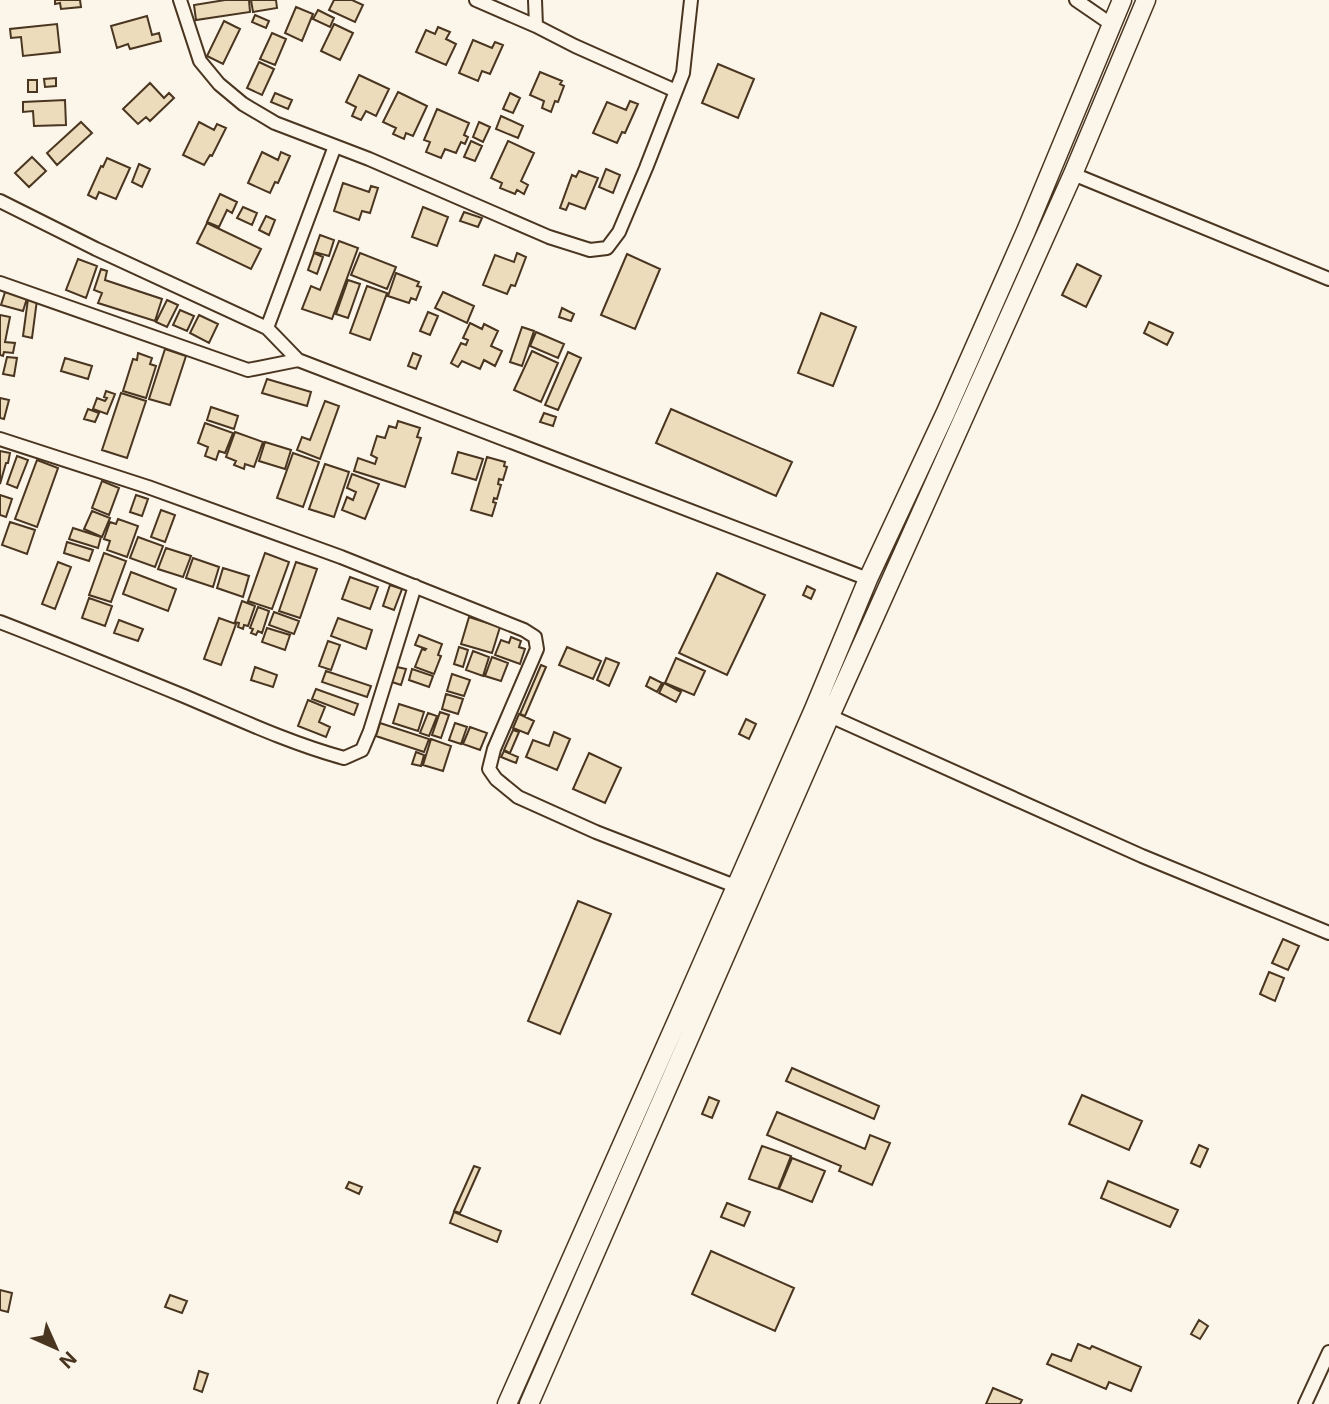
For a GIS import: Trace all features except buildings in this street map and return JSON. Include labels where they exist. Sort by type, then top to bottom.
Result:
[{"type":"street","points":[[180,0],[200,61],[219,84],[243,104],[275,123],[369,159],[549,237],[590,250],[607,248],[619,232],[646,169],[683,73],[691,0]]},
{"type":"street","points":[[477,0],[676,91]]},
{"type":"street","points":[[535,0],[536,26]]},
{"type":"street","points":[[1076,0],[1111,24]]},
{"type":"street","points":[[507,1404],[814,709],[868,579],[957,388],[1070,128],[1122,0]]},
{"type":"street","points":[[529,1404],[830,716],[1073,174],[1146,0]]},
{"type":"street","points":[[267,328],[335,146]]},
{"type":"street","points":[[1073,174],[1329,279]]},
{"type":"street","points":[[0,201],[96,249],[267,328],[298,360],[868,579]]},
{"type":"street","points":[[0,284],[248,370],[298,360]]},
{"type":"street","points":[[0,439],[160,492],[341,557],[524,629],[535,637],[537,649],[489,769],[496,779],[518,797],[585,827],[736,886]]},
{"type":"street","points":[[0,622],[274,733],[344,758],[362,750],[370,731],[415,586]]},
{"type":"street","points":[[830,716],[1142,856],[1329,933]]},
{"type":"street","points":[[1305,1404],[1329,1352]]}]
